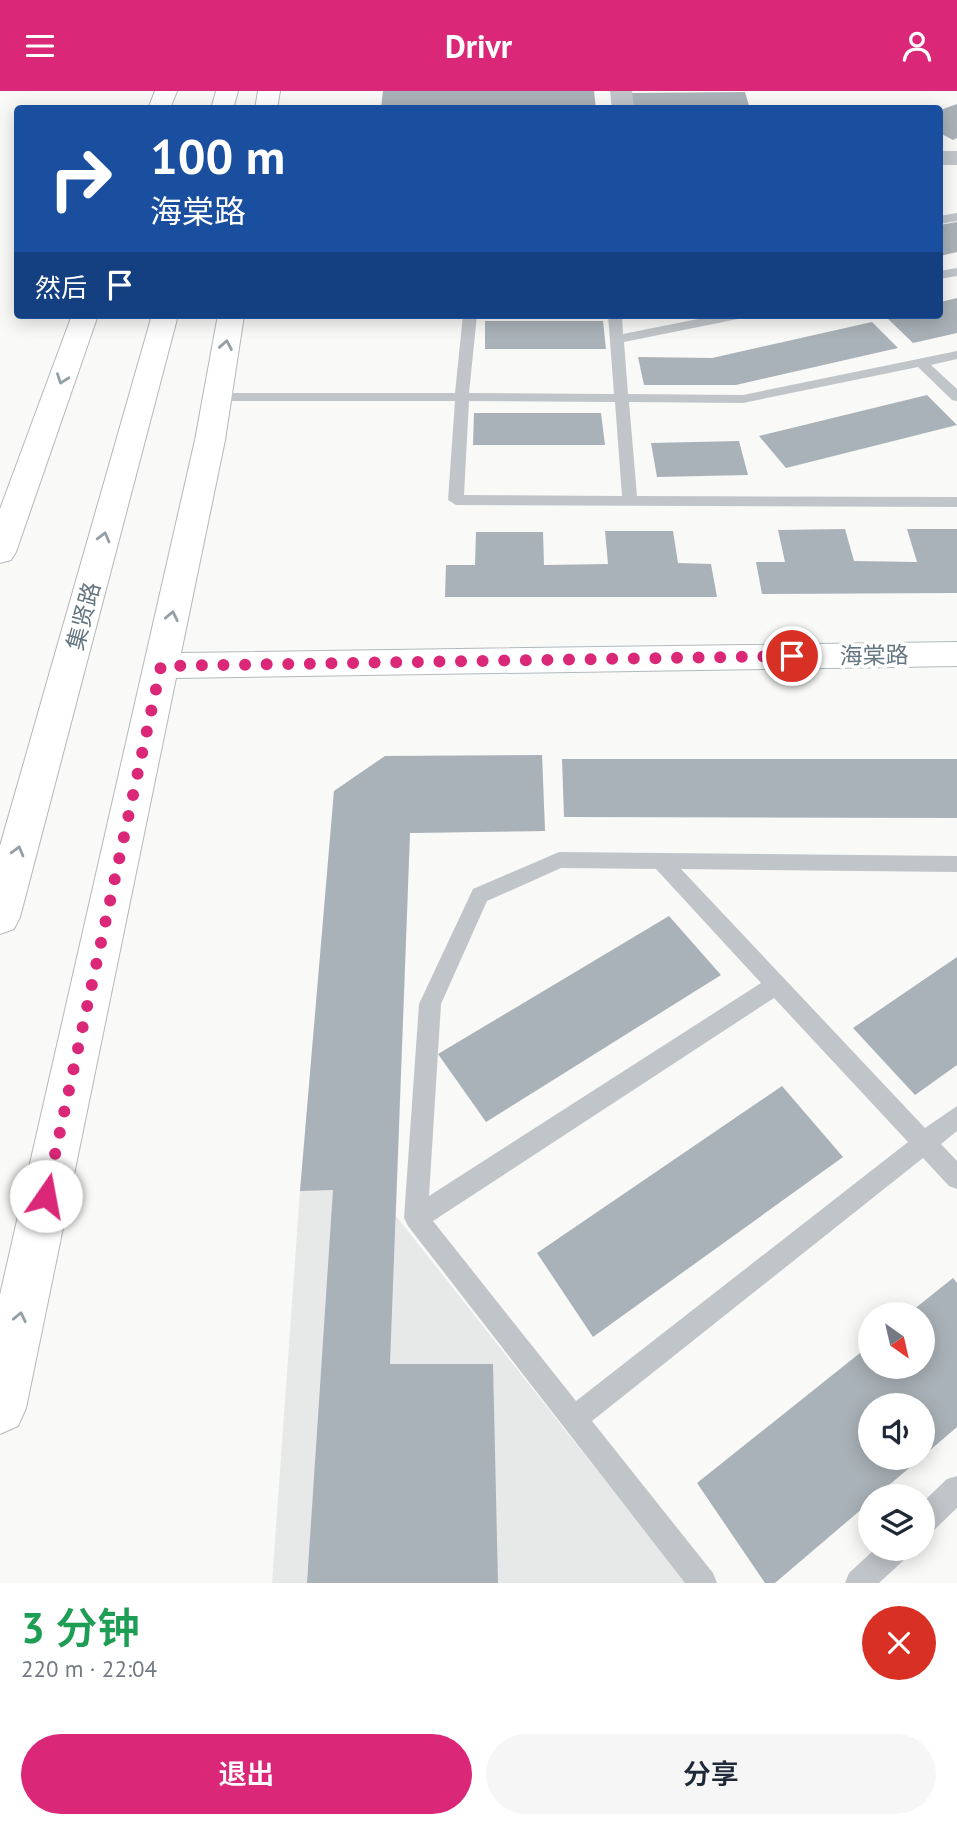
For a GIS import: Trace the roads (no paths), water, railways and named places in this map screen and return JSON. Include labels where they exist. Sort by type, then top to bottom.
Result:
[{"type":"main road","points":[[0,552],[84,319]]},
{"type":"main road","name":"集贤路","points":[[0,917],[164,319]]},
{"type":"main road","points":[[0,1408],[161,666],[217,397],[230,319]]},
{"type":"main road","name":"海棠路","points":[[161,666],[957,654]]},
{"type":"lane","points":[[470,319],[456,500],[957,502]]},
{"type":"lane","points":[[616,319],[630,501]]},
{"type":"lane","points":[[619,339],[718,319]]},
{"type":"lane","points":[[217,397],[623,396],[743,399],[957,355]]},
{"type":"lane","points":[[921,363],[957,397]]},
{"type":"lane","points":[[702,1583],[416,1218],[430,1005],[480,895],[559,860],[957,864]]},
{"type":"lane","points":[[660,860],[957,1178]]},
{"type":"lane","points":[[416,1218],[776,985]]},
{"type":"lane","points":[[574,1419],[957,1117]]},
{"type":"lane","points":[[935,1510],[957,1489]]},
{"type":"lane","points":[[859,1583],[882,1561]]}]
